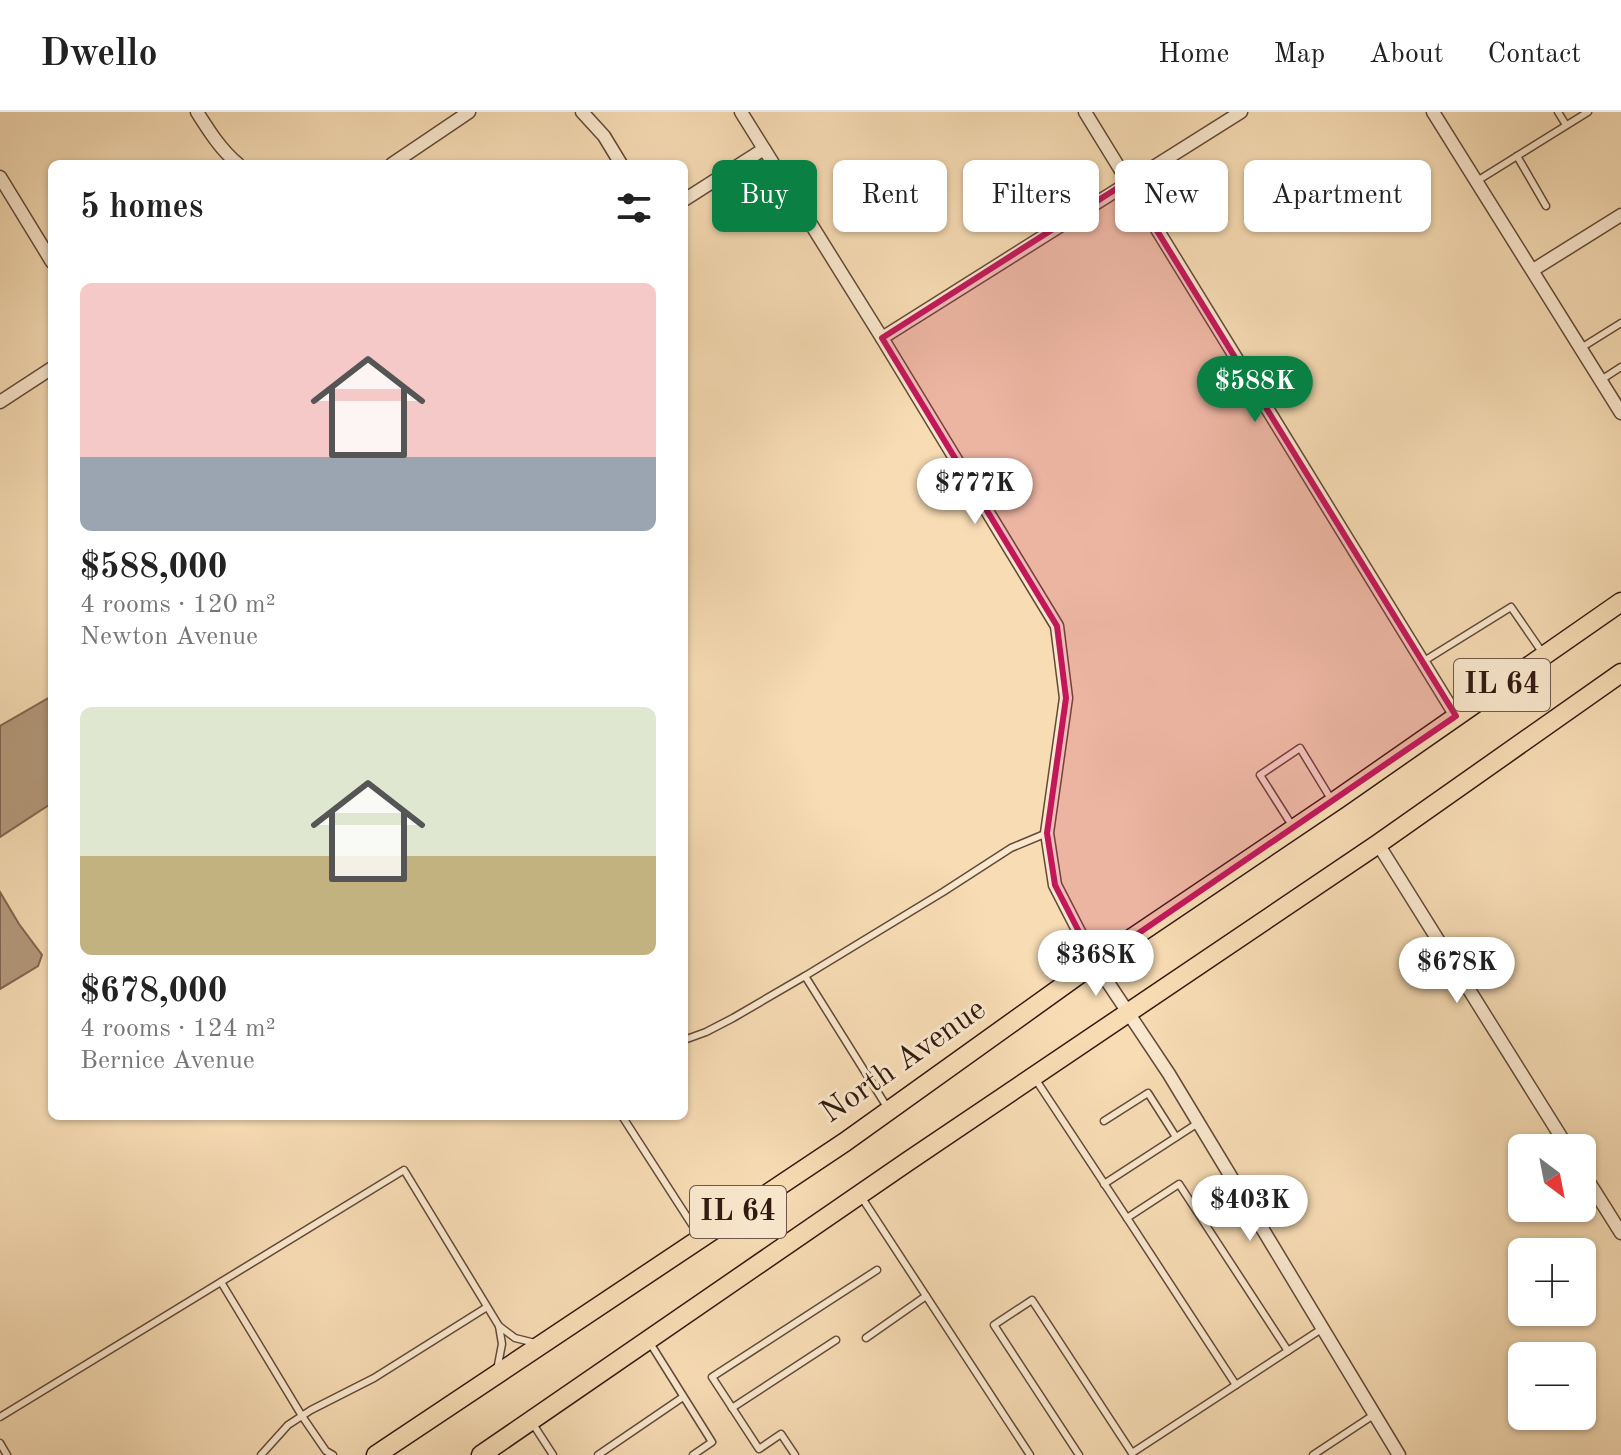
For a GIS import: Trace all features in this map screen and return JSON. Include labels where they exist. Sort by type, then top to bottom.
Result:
[{"type":"main road","name":"North Avenue","points":[[376,1455],[845,1142],[1095,963],[1621,602]]},
{"type":"main road","name":"IL 64","points":[[481,1455],[1378,844],[1621,673]]},
{"type":"street","points":[[197,112],[233,160]]},
{"type":"street","points":[[398,160],[469,112]]},
{"type":"street","points":[[582,112],[604,136],[619,160]]},
{"type":"street","points":[[741,112],[1057,626],[1066,698],[1047,833],[1055,885],[1095,963],[1169,1074],[1399,1455]]},
{"type":"street","points":[[1085,112],[1115,162]]},
{"type":"street","points":[[1163,160],[1241,112]]},
{"type":"street","points":[[1433,112],[1621,413]]},
{"type":"street","points":[[688,197],[764,149]]},
{"type":"street","points":[[0,177],[48,255]]},
{"type":"street","points":[[882,338],[1115,190]]},
{"type":"street","points":[[1533,270],[1621,215]]},
{"type":"street","points":[[1158,232],[1456,716]]},
{"type":"street","points":[[0,402],[48,371]]},
{"type":"street","points":[[1378,844],[1559,1134]]},
{"type":"street","points":[[1596,1193],[1621,1233]]},
{"type":"lane","points":[[1558,112],[1566,125]]},
{"type":"lane","points":[[1477,181],[1588,112]]},
{"type":"lane","points":[[1517,156],[1546,206]]},
{"type":"lane","points":[[1581,348],[1621,323]]},
{"type":"lane","points":[[1601,380],[1621,367]]},
{"type":"lane","points":[[1422,662],[1511,607],[1544,655]]},
{"type":"lane","points":[[1294,829],[1260,775],[1300,748],[1333,802]]},
{"type":"lane","points":[[688,1039],[733,1018],[805,976],[1011,848],[1047,833]]},
{"type":"lane","points":[[805,976],[889,1110]]},
{"type":"lane","points":[[1034,1077],[1236,1385]]},
{"type":"lane","points":[[1104,1121],[1148,1093],[1176,1137]]},
{"type":"lane","points":[[625,1120],[700,1237]]},
{"type":"lane","points":[[1104,1184],[1198,1123]]},
{"type":"lane","points":[[0,1417],[404,1170],[499,1326],[515,1338],[541,1345]]},
{"type":"lane","points":[[1127,1218],[1179,1184],[1288,1351]]},
{"type":"lane","points":[[860,1195],[1030,1455]]},
{"type":"lane","points":[[795,1455],[781,1434],[759,1449],[712,1377],[877,1270]]},
{"type":"lane","points":[[221,1282],[302,1416],[326,1453],[333,1455]]},
{"type":"lane","points":[[866,1338],[926,1296]]},
{"type":"lane","points":[[1079,1455],[994,1325],[1032,1300],[1130,1454],[1323,1328]]},
{"type":"lane","points":[[261,1455],[288,1425],[374,1378],[487,1307]]},
{"type":"lane","points":[[497,1374],[502,1344],[499,1326]]},
{"type":"lane","points":[[648,1340],[712,1442],[696,1454]]},
{"type":"lane","points":[[732,1408],[836,1340]]},
{"type":"lane","points":[[598,1455],[683,1397]]},
{"type":"lane","points":[[1313,1455],[1375,1414]]},
{"type":"lane","points":[[531,1421],[553,1455]]},
{"type":"lane","points":[[0,1443],[7,1455]]},
{"type":"highlighted area","points":[[1127,182],[1456,716],[1095,963],[1055,885],[1047,833],[1066,698],[1057,626],[882,338]]},
{"type":"shaded area","points":[[48,698],[48,806],[0,837],[0,726]]},
{"type":"shaded area","points":[[0,892],[42,955],[38,966],[0,989]]}]
